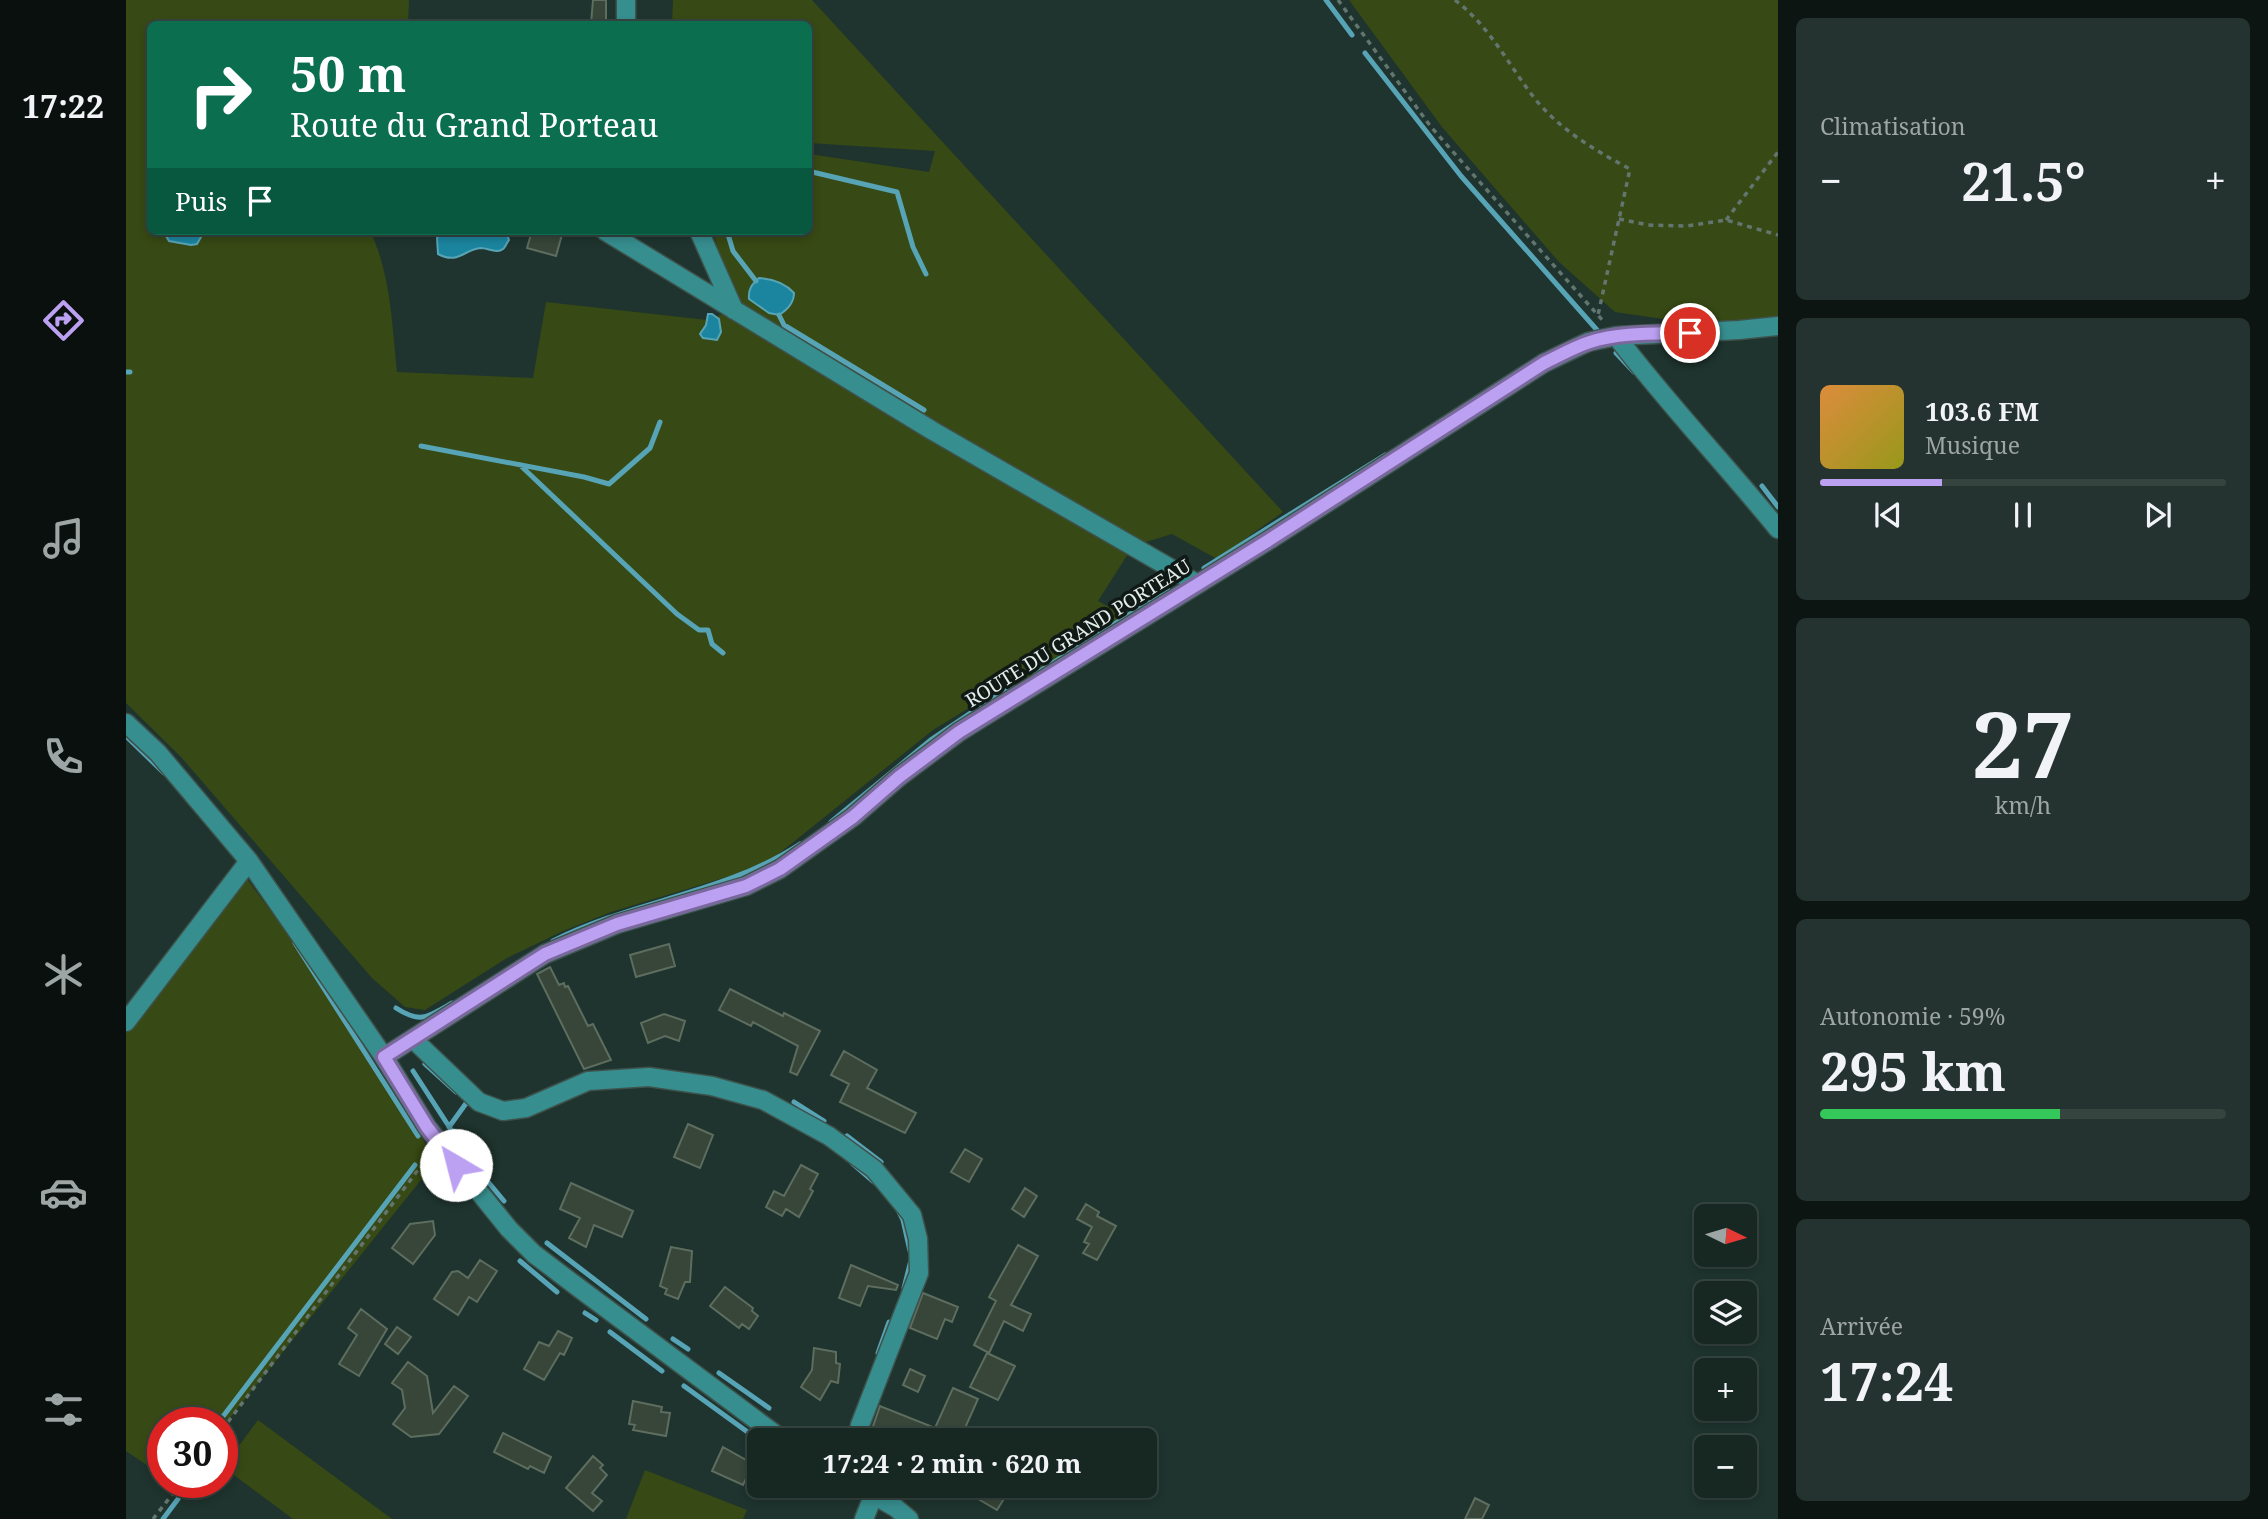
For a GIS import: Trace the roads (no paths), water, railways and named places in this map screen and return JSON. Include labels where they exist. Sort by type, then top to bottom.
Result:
[{"type":"street","points":[[626,0],[626,21]]},
{"type":"street","points":[[612,235],[933,431],[1198,584]]},
{"type":"street","points":[[701,235],[734,310]]},
{"type":"street","name":"ROUTE DU GRAND PORTEAU","points":[[384,1057],[545,954],[617,924],[746,886],[780,869],[853,817],[899,777],[959,732],[1198,584],[1544,363],[1588,342],[1616,336],[1778,326]]},
{"type":"street","points":[[1616,336],[1661,394],[1735,476],[1778,529]]},
{"type":"street","points":[[126,723],[158,753],[249,861],[384,1057],[444,1150],[509,1229],[534,1254],[767,1428]]},
{"type":"street","points":[[126,1022],[249,861]]},
{"type":"street","points":[[414,1040],[479,1102],[503,1111],[526,1108],[587,1081],[649,1077],[712,1086],[763,1100],[829,1136],[874,1169],[912,1215],[918,1239],[919,1273],[859,1428]]},
{"type":"street","points":[[864,1519],[865,1498]]},
{"type":"street","points":[[878,1498],[909,1519]]},
{"type":"water","points":[[165,235],[201,235],[197,244],[169,241]]},
{"type":"water","points":[[439,235],[507,235],[509,240],[501,250],[481,248],[451,258],[438,254]]},
{"type":"water","points":[[759,278],[778,282],[794,293],[790,306],[779,315],[769,313],[749,299],[751,287]]},
{"type":"water","points":[[708,314],[719,319],[721,332],[717,340],[703,338],[700,334],[706,325]]},
{"type":"waterway","points":[[1326,0],[1352,35]]},
{"type":"waterway","points":[[1365,53],[1461,176],[1597,330]]},
{"type":"waterway","points":[[812,172],[897,192],[913,247],[926,274]]},
{"type":"waterway","points":[[728,235],[733,251],[756,281]]},
{"type":"waterway","points":[[779,315],[784,325],[924,410]]},
{"type":"waterway","points":[[1616,353],[1634,372]]},
{"type":"waterway","points":[[421,446],[609,484],[650,448],[660,422]]},
{"type":"waterway","points":[[1204,568],[1385,455]]},
{"type":"waterway","points":[[520,465],[677,614],[699,630],[708,630],[712,644],[723,653]]},
{"type":"waterway","points":[[1762,486],[1778,507]]},
{"type":"waterway","points":[[1035,674],[1168,590]]},
{"type":"waterway","points":[[831,822],[932,739],[1012,685]]},
{"type":"waterway","points":[[126,736],[164,773]]},
{"type":"waterway","points":[[553,941],[584,927],[741,874],[800,844]]},
{"type":"waterway","points":[[295,943],[418,1136]]},
{"type":"waterway","points":[[396,1008],[412,1016],[424,1017],[452,1003]]},
{"type":"waterway","points":[[425,1064],[456,1092]]},
{"type":"waterway","points":[[413,1071],[474,1165],[504,1201]]},
{"type":"waterway","points":[[449,1127],[467,1102],[471,1104]]},
{"type":"waterway","points":[[794,1102],[824,1121]]},
{"type":"waterway","points":[[847,1136],[881,1162]]},
{"type":"waterway","points":[[852,1163],[874,1182]]},
{"type":"waterway","points":[[230,1407],[415,1165]]},
{"type":"waterway","points":[[898,1210],[910,1251]]},
{"type":"waterway","points":[[547,1243],[646,1319]]},
{"type":"waterway","points":[[904,1288],[911,1260]]},
{"type":"waterway","points":[[520,1261],[557,1292]]},
{"type":"waterway","points":[[585,1313],[596,1320]]},
{"type":"waterway","points":[[878,1353],[889,1322]]},
{"type":"waterway","points":[[610,1332],[662,1371]]},
{"type":"waterway","points":[[673,1339],[688,1349]]},
{"type":"waterway","points":[[719,1373],[769,1408]]},
{"type":"waterway","points":[[684,1386],[747,1432]]},
{"type":"waterway","points":[[163,1519],[178,1499]]}]
